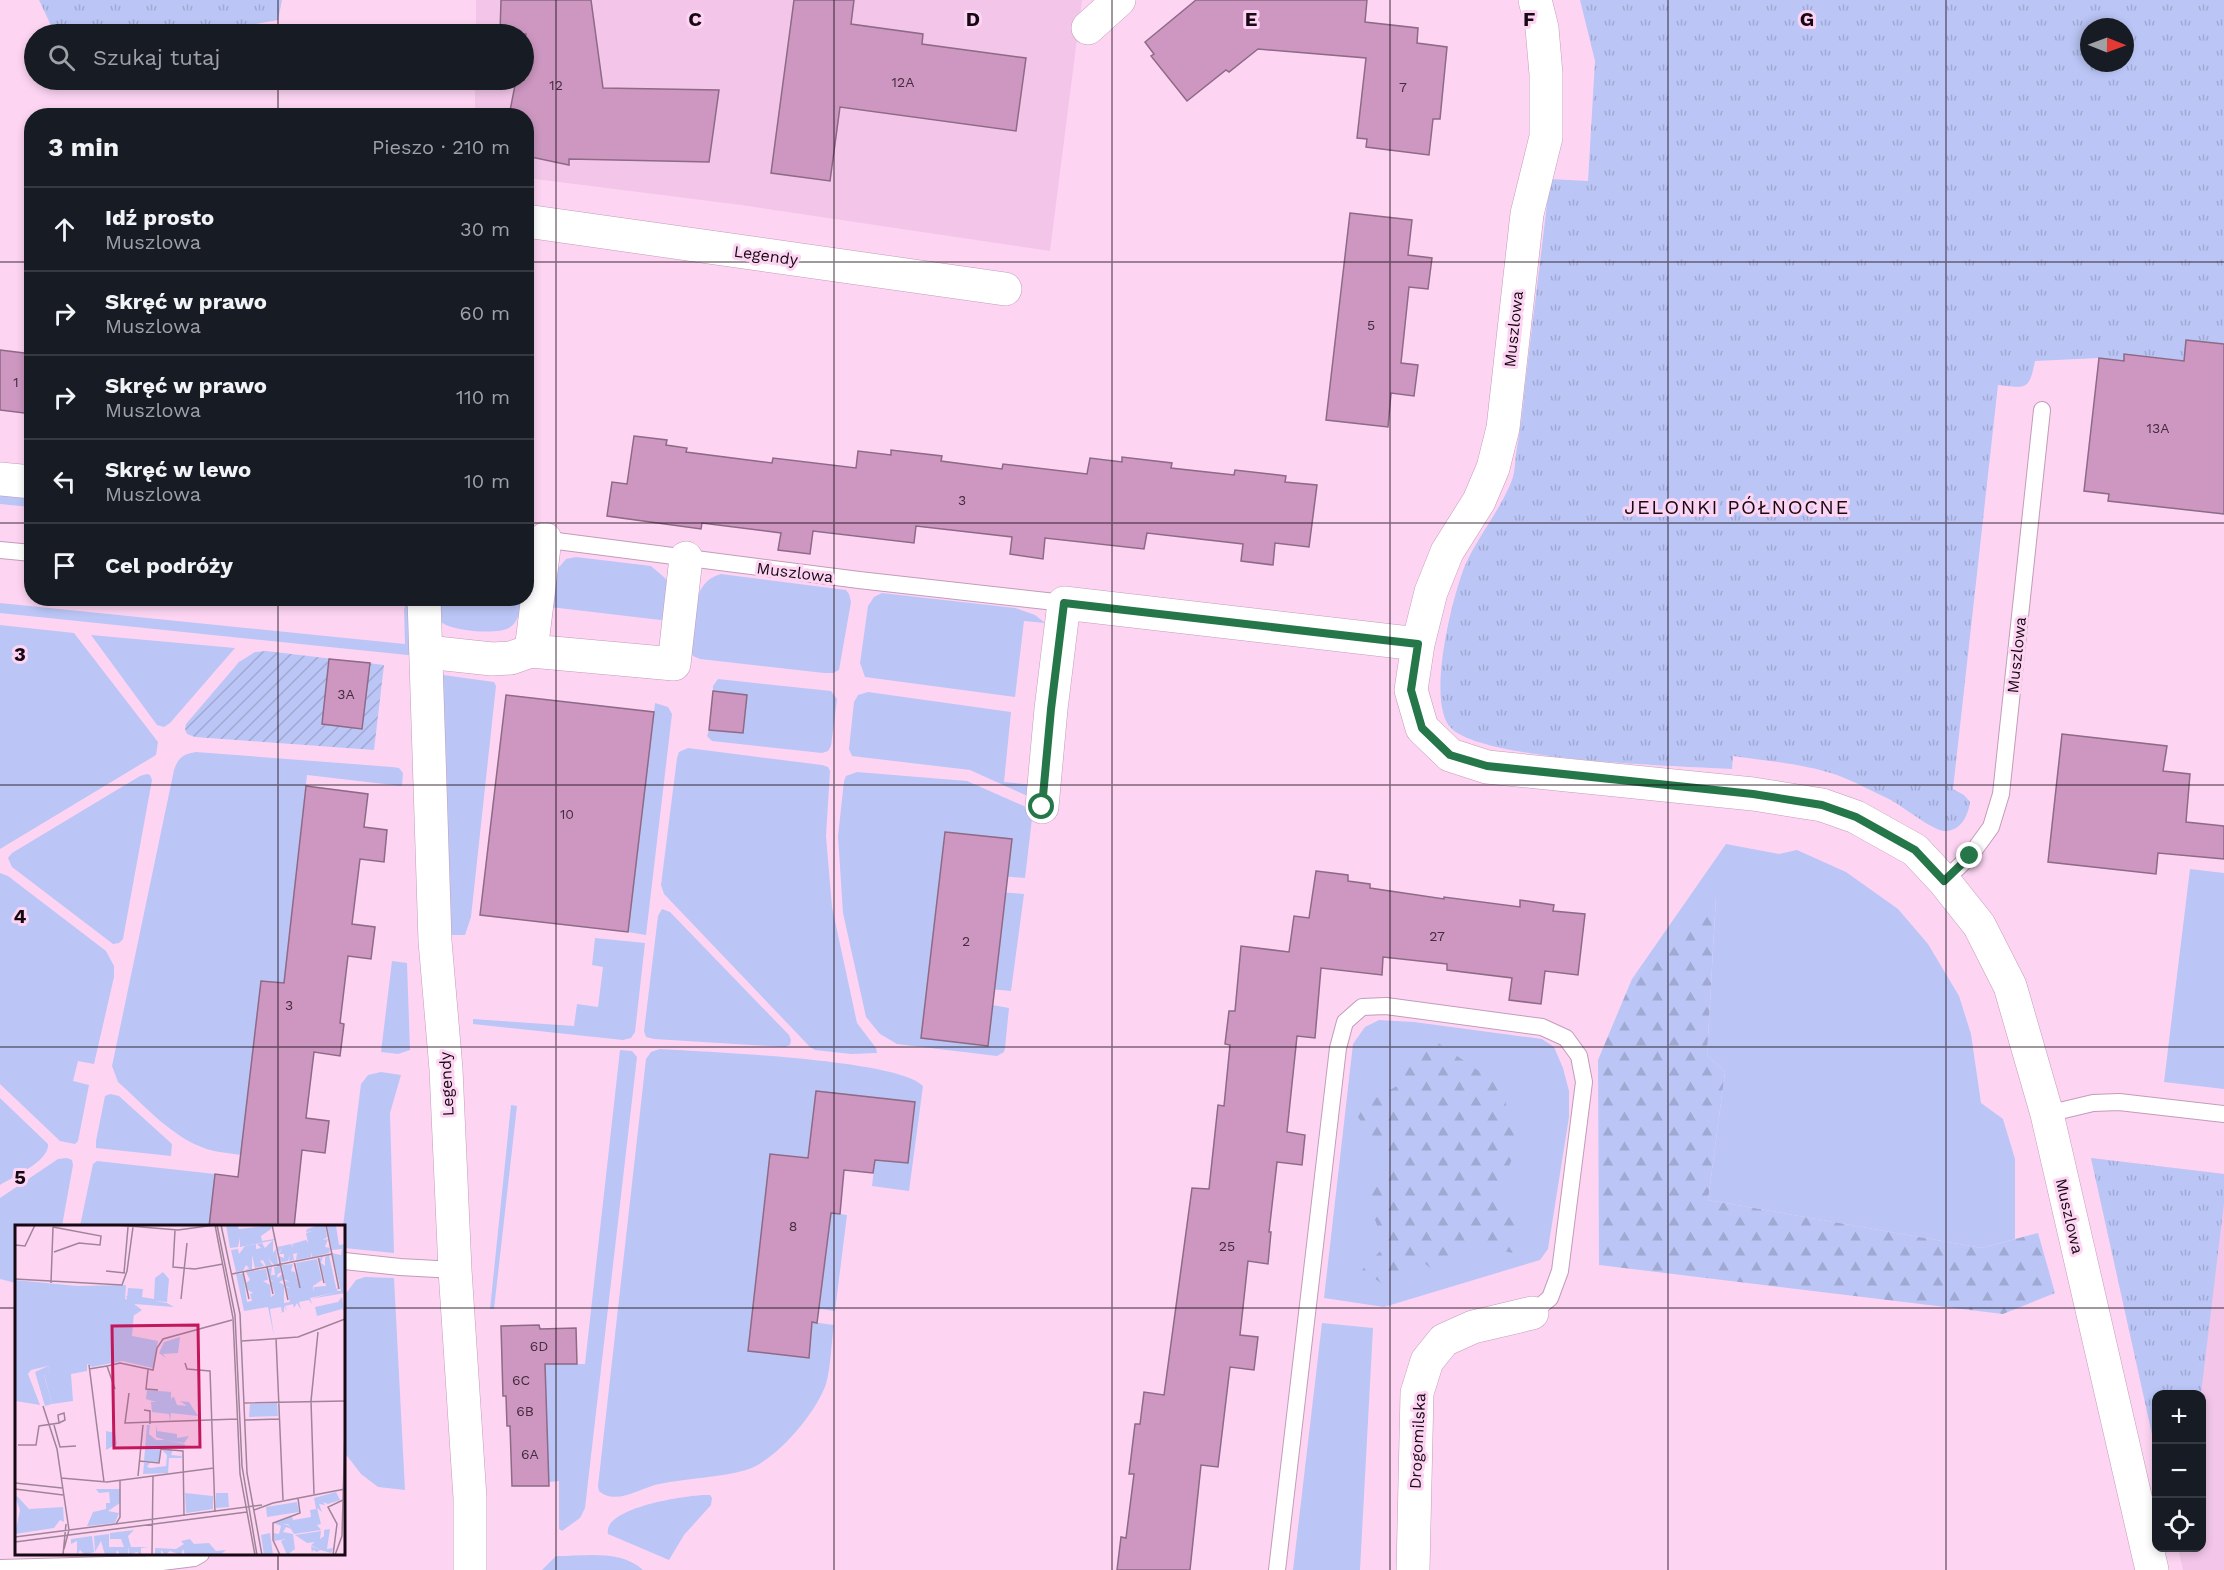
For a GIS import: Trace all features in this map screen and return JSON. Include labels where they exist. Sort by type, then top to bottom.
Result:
[{"type":"street","points":[[1088,28],[1119,0]]},
{"type":"street","name":"Muszlowa","points":[[1535,0],[1542,28],[1546,74],[1546,137],[1527,214],[1515,304],[1503,428],[1493,468],[1479,501],[1447,552],[1431,592],[1418,644],[1411,690],[1422,728],[1450,755],[1487,766],[1753,794],[1822,805],[1856,817],[1907,845],[1915,850],[1944,881],[1979,925],[2010,986],[2047,1114],[2152,1570]]},
{"type":"street","name":"Legendy","points":[[534,222],[1005,288]]},
{"type":"street","points":[[0,479],[24,481]]},
{"type":"street","points":[[534,583],[536,538]]},
{"type":"street","points":[[427,652],[492,659],[511,658],[531,651],[674,664],[686,558]]},
{"type":"street","points":[[1042,807],[1064,603]]},
{"type":"street","name":"Muszlowa","points":[[1064,603],[1418,644]]},
{"type":"street","name":"Legendy","points":[[424,606],[435,941],[446,1069],[455,1270],[470,1498],[470,1570]]},
{"type":"street","points":[[531,651],[533,606]]},
{"type":"street","name":"Drogomilska","points":[[1413,1570],[1417,1393],[1427,1361],[1444,1340],[1473,1327],[1532,1313]]},
{"type":"lane","name":"Muszlowa","points":[[1944,881],[1970,856],[1992,827],[2001,794],[2042,410]]},
{"type":"lane","name":"Muszlowa","points":[[536,538],[1064,603]]},
{"type":"lane","points":[[0,550],[24,553]]},
{"type":"lane","points":[[1277,1570],[1338,1047],[1345,1022],[1362,1007],[1386,1006],[1542,1027],[1566,1038],[1579,1056],[1584,1082],[1560,1271],[1550,1298],[1532,1313]]},
{"type":"lane","points":[[2047,1114],[2093,1103],[2119,1102],[2224,1114]]},
{"type":"lane","points":[[345,1261],[455,1270]]},
{"type":"lane","points":[[0,1568],[147,1564],[194,1558],[199,1555]]},
{"type":"shaded area","points":[[476,0],[1082,0],[1050,251],[741,205],[534,179],[534,108],[475,108],[475,90],[534,90],[534,24],[476,24]]},
{"type":"shaded area","points":[[2091,1158],[2224,1174],[2224,1570],[2183,1570],[2179,1552],[2206,1552],[2206,1390],[2152,1390],[2152,1434]]},
{"type":"green space","points":[[39,0],[282,0],[278,20],[255,24],[50,24]]},
{"type":"green space","points":[[1580,0],[2224,0],[2224,365],[2125,354],[2124,361],[2099,358],[2035,361],[2031,378],[2025,385],[2015,387],[1998,385],[1953,789],[1964,795],[1970,802],[1966,817],[1956,828],[1940,830],[1893,801],[1856,783],[1812,768],[1733,756],[1732,769],[1585,760],[1542,755],[1472,740],[1452,729],[1444,716],[1441,676],[1443,651],[1453,603],[1469,557],[1501,502],[1514,474],[1550,179],[1588,181],[1595,61]]},
{"type":"green space","points":[[0,491],[24,494],[24,506],[0,504]]},
{"type":"green space","points":[[576,557],[651,566],[665,578],[669,587],[669,621],[550,607],[555,572],[566,559]]},
{"type":"green space","points":[[721,574],[846,590],[851,602],[839,670],[824,673],[700,659],[693,656],[691,652],[693,618],[698,595],[703,586]]},
{"type":"green space","points":[[882,593],[1015,608],[1035,615],[1045,623],[1024,621],[1015,697],[865,677],[860,663],[868,606],[874,597]]},
{"type":"green space","points":[[0,603],[405,644],[404,610],[405,606],[408,606],[417,656],[0,613]]},
{"type":"green space","points":[[439,606],[521,606],[515,622],[503,630],[485,632],[464,630],[441,622]]},
{"type":"green space","points":[[0,625],[74,633],[158,742],[156,755],[0,849]]},
{"type":"green space","points":[[91,635],[235,648],[164,727],[157,725]]},
{"type":"green space","points":[[266,651],[384,665],[374,750],[195,737],[187,734],[186,724],[239,662],[255,652]]},
{"type":"green space","points":[[440,676],[494,682],[496,686],[471,917],[465,935],[447,935]]},
{"type":"green space","points":[[718,679],[831,691],[837,699],[831,746],[828,751],[822,753],[712,741],[707,736],[709,730],[743,733],[747,695],[713,691],[713,686]]},
{"type":"green space","points":[[868,692],[1011,712],[1004,782],[1035,785],[1034,799],[970,770],[852,756],[849,749],[854,702],[858,695]]},
{"type":"green space","points":[[655,703],[668,707],[672,714],[646,935],[628,932]]},
{"type":"green space","points":[[688,748],[828,767],[830,771],[826,836],[832,907],[857,1023],[876,1048],[877,1053],[851,1054],[815,1050],[810,1047],[664,894],[661,885],[677,758],[679,752]]},
{"type":"green space","points":[[196,752],[392,767],[399,768],[403,773],[402,786],[307,775],[284,983],[261,981],[241,1155],[204,1148],[177,1134],[118,1082],[112,1066],[174,770],[182,757]]},
{"type":"green space","points":[[857,772],[967,781],[1033,810],[1025,878],[1002,876],[1012,839],[945,832],[987,1004],[1009,1008],[1004,1052],[997,1056],[897,1044],[880,1034],[866,1017],[843,913],[838,836],[844,781],[846,776]]},
{"type":"green space","points":[[147,774],[152,780],[123,939],[113,944],[12,867],[8,858],[12,853],[140,776]]},
{"type":"green space","points":[[1726,844],[1779,854],[1797,850],[1846,872],[1898,909],[1928,944],[1959,996],[1971,1034],[1981,1103],[2003,1119],[2015,1159],[2015,1239],[1982,1248],[1708,1200],[1725,1072],[1707,1055],[1716,897],[1632,979]]},
{"type":"green space","points":[[2190,869],[2224,873],[2224,1089],[2164,1082]]},
{"type":"green space","points":[[0,873],[8,876],[106,951],[114,966],[114,977],[94,1064],[78,1061],[73,1081],[89,1085],[78,1141],[75,1144],[60,1141],[0,1084]]},
{"type":"green space","points":[[1000,892],[1024,894],[1011,991],[989,989]]},
{"type":"green space","points":[[1716,896],[1707,1055],[1725,1072],[1708,1200],[1982,1248],[2038,1233],[2055,1293],[2003,1314],[1599,1265],[1598,1060],[1632,979]]},
{"type":"green space","points":[[662,909],[670,912],[789,1035],[790,1045],[785,1047],[646,1037],[644,1031],[658,916]]},
{"type":"green space","points":[[595,938],[645,943],[635,1032],[631,1038],[623,1040],[473,1024],[473,1019],[574,1026],[577,1004],[598,1007],[603,967],[592,965]]},
{"type":"green space","points":[[392,961],[407,963],[410,1050],[398,1054],[381,1052]]},
{"type":"green space","points":[[1379,1020],[1414,1022],[1542,1039],[1554,1047],[1569,1091],[1569,1117],[1548,1249],[1540,1260],[1384,1307],[1324,1298],[1353,1044],[1365,1027]]},
{"type":"green space","points":[[1431,1038],[1502,1087],[1510,1121],[1524,1132],[1499,1189],[1519,1226],[1513,1253],[1475,1245],[1440,1276],[1417,1257],[1399,1295],[1362,1270],[1385,1246],[1367,1199],[1387,1162],[1358,1117],[1365,1104],[1397,1086],[1401,1054]]},
{"type":"green space","points":[[660,1049],[799,1058],[840,1063],[877,1069],[906,1077],[923,1086],[909,1191],[872,1186],[875,1160],[908,1163],[914,1102],[816,1091],[808,1158],[770,1154],[748,1350],[808,1358],[812,1322],[834,1325],[826,1384],[804,1422],[770,1457],[746,1470],[659,1484],[628,1495],[613,1497],[599,1491],[598,1486],[646,1059],[651,1052]]},
{"type":"green space","points":[[620,1050],[632,1051],[637,1057],[585,1508],[580,1518],[562,1531],[559,1529],[559,1481],[549,1482],[547,1426],[539,1364],[585,1364]]},
{"type":"green space","points":[[381,1072],[401,1075],[390,1113],[394,1253],[345,1248],[345,1225],[343,1225],[361,1084],[368,1075]]},
{"type":"green space","points":[[110,1094],[119,1096],[172,1144],[171,1156],[96,1148],[105,1096]]},
{"type":"green space","points":[[0,1098],[48,1144],[47,1150],[37,1162],[0,1185]]},
{"type":"green space","points":[[511,1105],[517,1106],[494,1309],[490,1309]]},
{"type":"green space","points":[[2091,1158],[2224,1174],[2224,1203],[2201,1390],[2152,1390],[2152,1434]]},
{"type":"green space","points":[[58,1159],[72,1160],[73,1165],[62,1225],[15,1225],[15,1283],[0,1279],[0,1198]]},
{"type":"green space","points":[[97,1161],[215,1174],[209,1225],[80,1225],[93,1164]]},
{"type":"green space","points":[[826,1212],[847,1215],[835,1311],[814,1308],[824,1261]]},
{"type":"green space","points":[[365,1277],[394,1278],[405,1490],[378,1487],[361,1474],[345,1453],[345,1295],[356,1280]]},
{"type":"green space","points":[[1322,1323],[1373,1328],[1360,1570],[1293,1570]]},
{"type":"green space","points":[[710,1495],[711,1505],[684,1535],[669,1560],[608,1534],[610,1525],[619,1516],[633,1510],[668,1500]]},
{"type":"green space","points":[[556,1556],[613,1556],[634,1563],[643,1570],[542,1570]]},
{"type":"building","points":[[501,0],[591,0],[603,88],[719,90],[709,162],[569,159],[569,165],[534,158],[534,108],[511,108],[514,90],[534,90],[534,24],[500,24]]},
{"type":"building","points":[[794,0],[854,0],[851,24],[923,34],[922,44],[1026,58],[1016,131],[840,107],[830,181],[771,173]]},
{"type":"building","points":[[1196,0],[1367,0],[1365,22],[1418,28],[1417,43],[1447,47],[1440,119],[1433,119],[1429,155],[1366,147],[1367,139],[1357,138],[1366,58],[1258,49],[1229,72],[1226,70],[1187,101],[1151,56],[1154,54],[1145,42]]},
{"type":"building","points":[[1350,213],[1412,220],[1408,255],[1432,258],[1428,289],[1409,287],[1401,363],[1418,365],[1414,396],[1391,393],[1388,427],[1326,420]]},
{"type":"building","points":[[2186,340],[2224,344],[2224,514],[2108,501],[2109,494],[2084,491],[2099,358],[2124,361],[2124,354],[2184,361]]},
{"type":"building","points":[[0,350],[24,353],[24,413],[0,410]]},
{"type":"building","points":[[634,436],[667,440],[666,445],[687,448],[686,452],[772,463],[773,458],[856,468],[858,451],[891,455],[891,450],[942,456],[941,461],[1002,469],[1003,464],[1087,474],[1090,458],[1122,462],[1122,457],[1172,463],[1171,468],[1234,475],[1235,470],[1286,476],[1285,482],[1317,485],[1309,547],[1275,543],[1273,565],[1241,561],[1243,544],[1147,533],[1144,549],[1045,538],[1043,559],[1010,554],[1012,537],[916,526],[914,543],[813,531],[810,554],[778,550],[781,533],[702,523],[701,529],[607,516],[612,482],[627,484]]},
{"type":"building","points":[[329,659],[370,663],[362,729],[322,724]]},
{"type":"building","points":[[713,691],[747,695],[743,733],[709,730]]},
{"type":"building","points":[[506,695],[654,712],[628,932],[480,915]]},
{"type":"building","points":[[2062,734],[2167,746],[2163,771],[2190,774],[2186,822],[2224,826],[2224,859],[2158,853],[2156,874],[2048,862]]},
{"type":"building","points":[[306,786],[368,794],[364,827],[387,830],[384,862],[360,859],[352,924],[375,927],[371,959],[348,956],[340,1023],[344,1024],[340,1056],[314,1052],[306,1118],[329,1121],[325,1153],[302,1150],[294,1225],[209,1225],[215,1174],[238,1177],[261,981],[284,983]]},
{"type":"building","points":[[945,832],[1012,839],[988,1046],[921,1038]]},
{"type":"building","points":[[1316,871],[1348,875],[1348,881],[1370,884],[1370,888],[1520,907],[1520,900],[1554,905],[1553,911],[1585,914],[1578,975],[1545,971],[1541,1004],[1509,1000],[1512,978],[1447,970],[1447,964],[1383,957],[1382,975],[1321,968],[1315,1038],[1297,1036],[1287,1132],[1305,1135],[1302,1165],[1277,1162],[1269,1232],[1271,1232],[1268,1264],[1248,1261],[1240,1335],[1258,1337],[1254,1370],[1230,1367],[1218,1467],[1201,1465],[1190,1570],[1117,1570],[1121,1537],[1126,1538],[1134,1474],[1129,1474],[1135,1424],[1140,1424],[1144,1392],[1164,1395],[1192,1188],[1209,1189],[1218,1105],[1224,1106],[1230,1045],[1225,1044],[1229,1011],[1235,1011],[1241,946],[1289,952],[1294,916],[1309,918]]},
{"type":"building","points":[[816,1091],[915,1102],[908,1163],[875,1160],[873,1173],[844,1170],[840,1214],[831,1213],[817,1323],[812,1322],[809,1358],[748,1351],[770,1154],[808,1158]]},
{"type":"building","points":[[539,1325],[540,1329],[576,1328],[577,1364],[545,1364],[549,1486],[512,1486],[510,1426],[507,1426],[506,1396],[503,1396],[501,1326]]},
{"type":"district","name":"JELONKI PÓŁNOCNE","points":[[1737,507]]},
{"type":"route","points":[[1042,807],[1064,603],[1418,644],[1411,690],[1422,728],[1450,755],[1487,766],[1753,794],[1822,805],[1856,817],[1915,850],[1944,881],[1970,856]]}]
